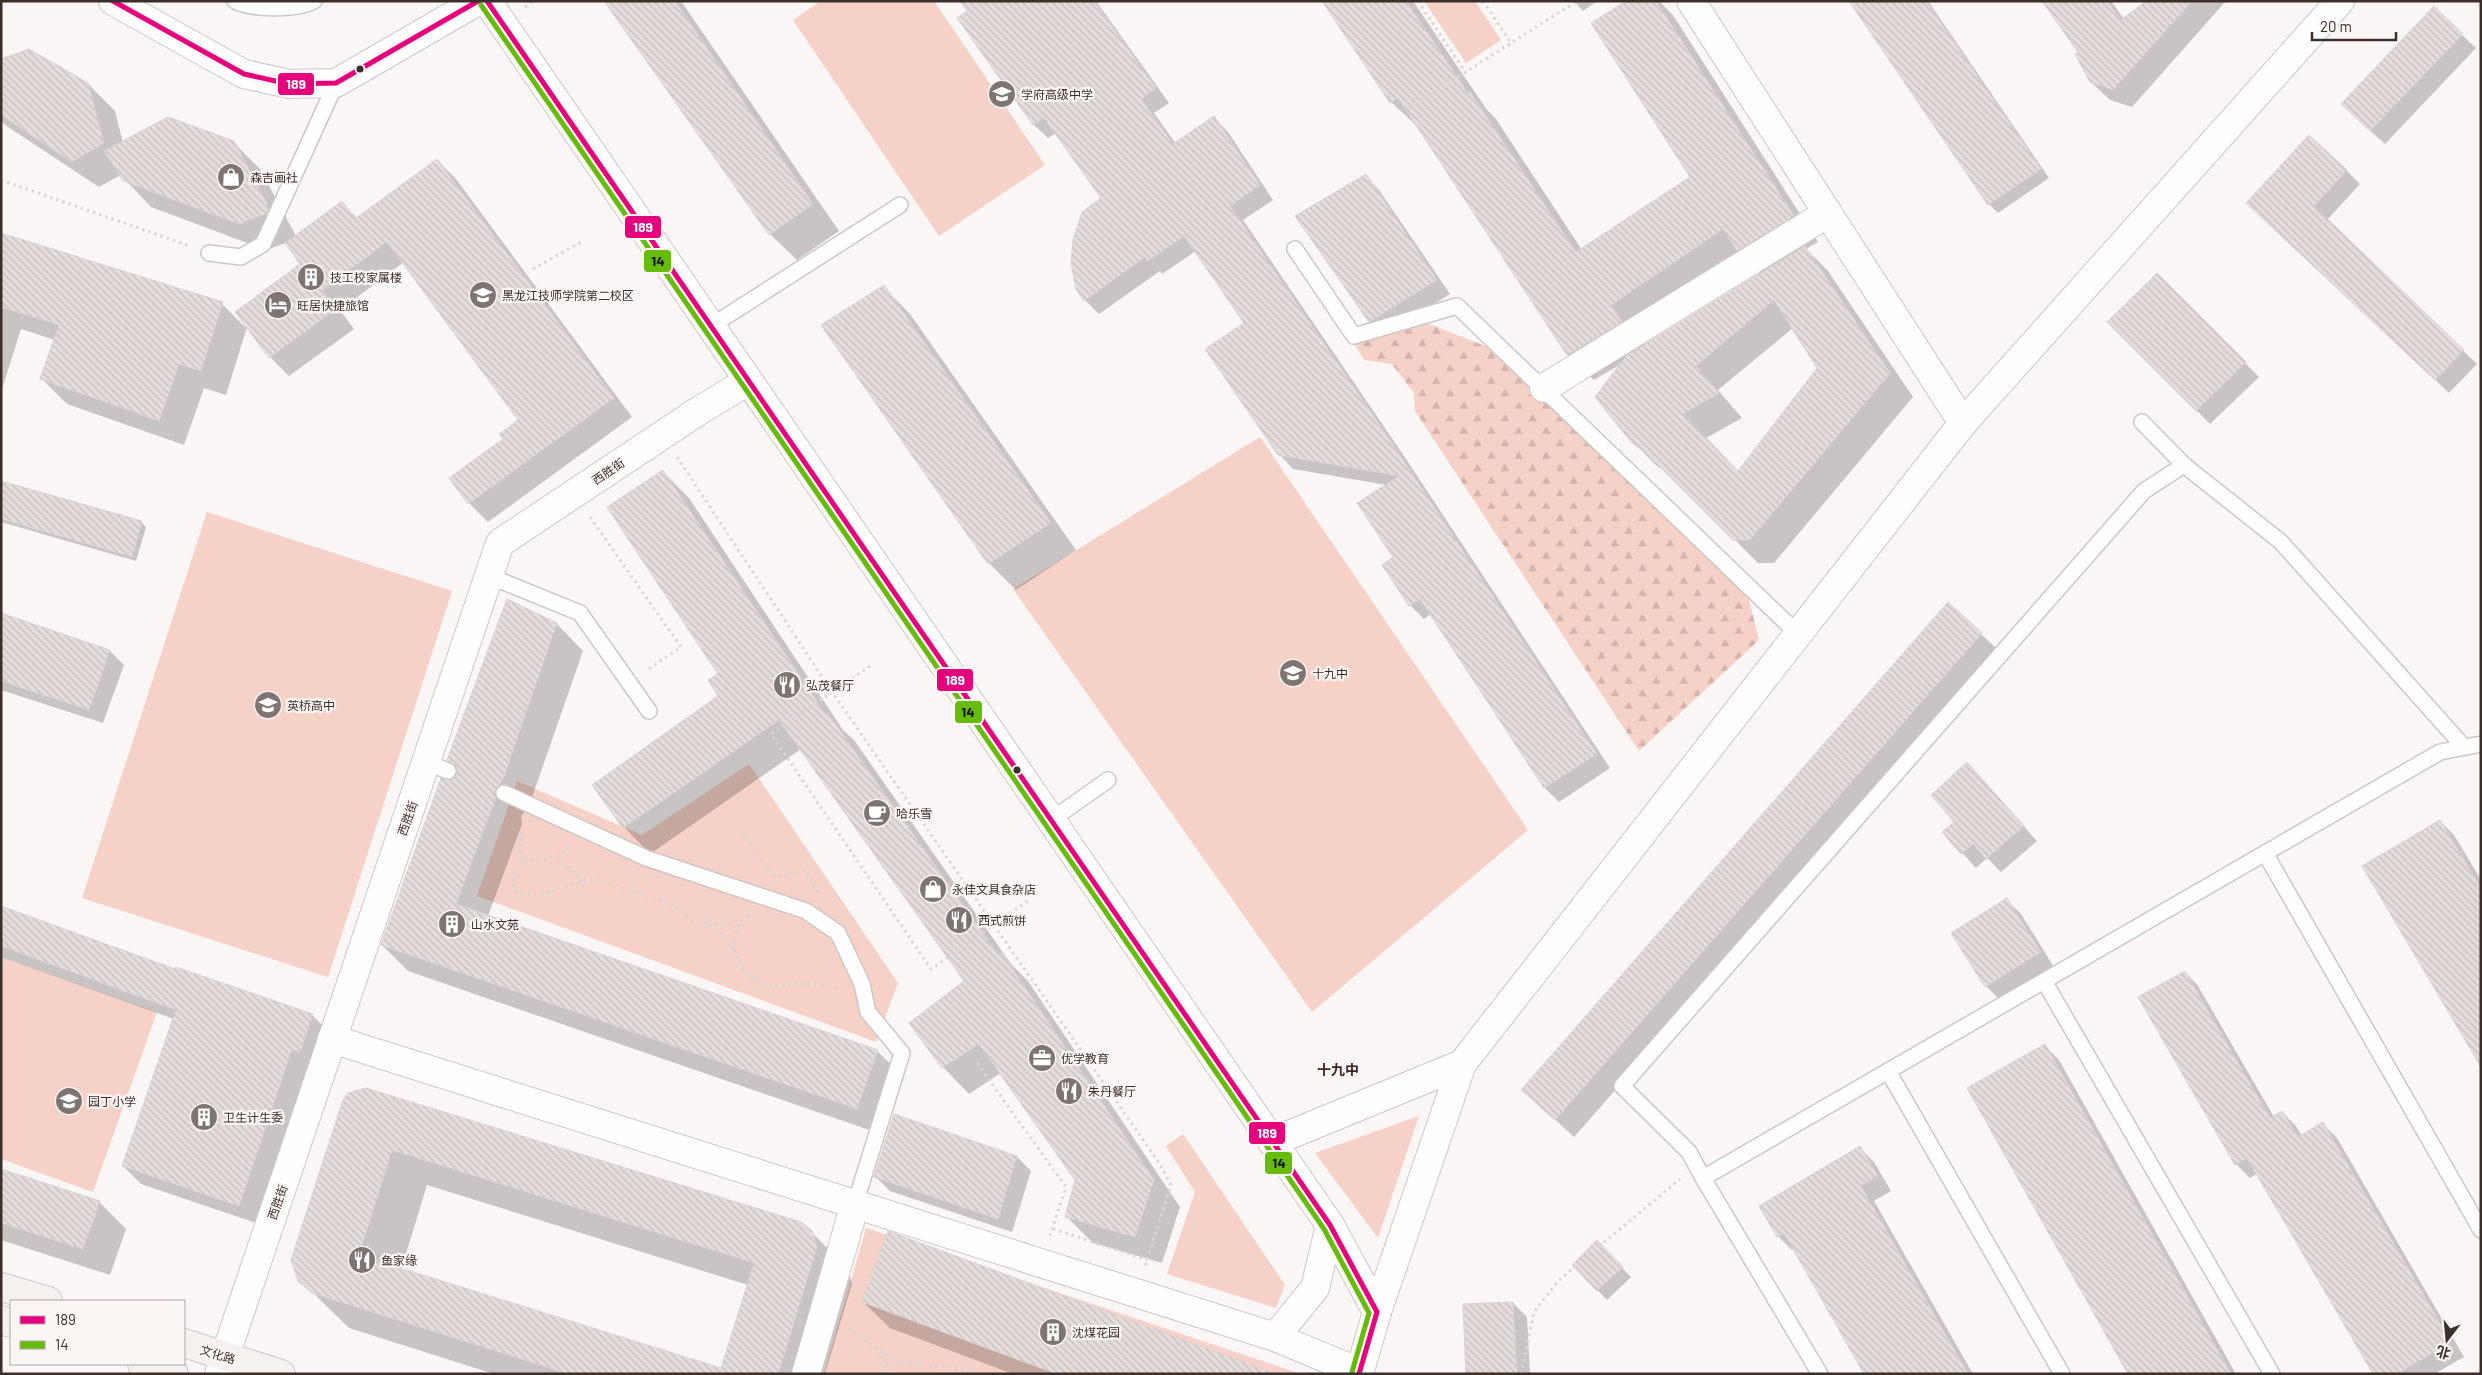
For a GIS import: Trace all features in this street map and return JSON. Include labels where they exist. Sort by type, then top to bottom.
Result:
[{"type":"main road","points":[[1,1287],[45,1300]]},
{"type":"main road","name":"文化路","points":[[185,1345],[221,1365],[281,1374]]},
{"type":"main road","points":[[145,1365],[174,1374]]},
{"type":"street","points":[[113,1],[244,74],[289,84],[336,83],[478,1]]},
{"type":"street","points":[[487,1],[1330,1225],[1377,1312]]},
{"type":"street","points":[[1691,1],[1963,423]]},
{"type":"street","points":[[332,1039],[1275,1337],[1361,1373],[1377,1312],[1462,1064],[1963,423],[2340,1]]},
{"type":"street","points":[[1544,388],[1828,213]]},
{"type":"street","name":"西胜街","points":[[221,1365],[332,1039],[437,767],[489,576],[500,543],[697,412],[748,381]]},
{"type":"street","points":[[1272,1142],[1462,1064]]},
{"type":"street","points":[[806,1374],[855,1204]]},
{"type":"street","points":[[1275,1337],[1314,1288],[1330,1225]]},
{"type":"lane","points":[[235,1],[249,7],[305,6],[314,1]]},
{"type":"lane","points":[[210,252],[241,257],[263,244],[336,83]]},
{"type":"lane","points":[[711,326],[900,205]]},
{"type":"lane","points":[[1295,249],[1354,336],[1457,306],[1798,634]]},
{"type":"lane","points":[[2142,422],[2184,465],[2281,542],[2464,747]]},
{"type":"lane","points":[[1820,1374],[1688,1152],[1622,1086],[2144,491],[2184,465]]},
{"type":"lane","points":[[489,576],[580,613],[649,711]]},
{"type":"lane","points":[[1700,1172],[1888,1071],[2440,752],[2481,744]]},
{"type":"lane","points":[[1051,820],[1108,780]]},
{"type":"lane","points":[[504,793],[646,858],[806,912],[838,933],[862,984],[868,1012],[902,1053],[855,1204]]},
{"type":"lane","points":[[2265,853],[2481,1230]]},
{"type":"lane","points":[[2044,981],[2272,1374]]},
{"type":"lane","points":[[1888,1071],[2062,1374]]},
{"type":"path","points":[[1418,1],[1465,72]]},
{"type":"path","points":[[1483,1],[1512,43]]},
{"type":"path","points":[[1408,108],[1577,1]]},
{"type":"path","points":[[1,180],[169,239]]},
{"type":"path","points":[[533,270],[583,240]]},
{"type":"path","points":[[675,453],[832,692],[1160,1164],[1171,1185],[1136,1293]]},
{"type":"path","points":[[574,494],[680,647],[629,682]]},
{"type":"path","points":[[870,666],[771,734],[931,969],[1030,900]]},
{"type":"path","points":[[522,860],[520,844],[525,803]]},
{"type":"path","points":[[574,825],[575,841],[562,855],[522,860],[516,865],[512,883],[517,893],[539,894],[557,891],[582,881],[597,879],[673,905],[692,920],[707,924],[728,924],[746,918]]},
{"type":"path","points":[[743,833],[775,878],[804,869],[831,912],[831,928]]},
{"type":"path","points":[[557,857],[582,881]]},
{"type":"path","points":[[734,952],[734,933],[746,918],[771,899]]},
{"type":"path","points":[[707,924],[720,932],[734,952],[745,974],[762,984],[782,986],[805,984],[843,988],[862,984]]},
{"type":"path","points":[[977,1063],[1066,1187],[1042,1263]]},
{"type":"path","points":[[1521,1374],[1534,1312],[1558,1281],[1700,1172]]},
{"type":"path","points":[[1053,1229],[1147,1260]]},
{"type":"path","points":[[824,1313],[899,1364],[962,1369],[976,1374]]},
{"type":"path","points":[[877,1349],[895,1374]]},
{"type":"path","points":[[881,1374],[886,1362]]},
{"type":"green space","points":[[821,1],[934,1],[1045,165],[939,236],[793,20]]},
{"type":"green space","points":[[1424,1],[1475,1],[1501,40],[1466,63]]},
{"type":"green space","points":[[1424,322],[1488,347],[1747,592],[1759,640],[1639,751],[1415,411],[1414,393],[1392,364],[1364,360],[1355,345]]},
{"type":"green space","points":[[1260,437],[1528,830],[1312,1012],[1013,589]]},
{"type":"green space","points":[[207,512],[452,591],[328,977],[82,898]]},
{"type":"green space","points":[[749,764],[898,983],[876,1042],[477,896],[517,781],[642,835]]},
{"type":"green space","points":[[1,957],[157,1012],[93,1192],[1,1159]]},
{"type":"green space","points":[[1419,1116],[1378,1238],[1315,1153]]},
{"type":"green space","points":[[1183,1134],[1285,1285],[1276,1308],[1167,1274],[1195,1192],[1166,1146]]},
{"type":"green space","name":"沈煤花园","points":[[866,1228],[1301,1374],[824,1374]]},
{"type":"building","points":[[604,1],[675,1],[813,204],[769,235]]},
{"type":"building","points":[[960,1],[1094,1],[1156,88],[1141,99],[1173,144],[1214,116],[1260,185],[1230,206],[1388,437],[1597,754],[1544,788],[1420,599],[1409,606],[1382,565],[1393,557],[1357,503],[1399,476],[1278,455],[1205,349],[1244,323],[1184,236],[1148,261],[1145,257],[1084,301],[1076,289],[1071,263],[1073,240],[1082,212],[1101,198],[1044,118],[1033,125],[957,18],[967,11]]},
{"type":"building","points":[[1322,1],[1406,1],[1468,93],[1470,92],[1576,252],[1690,177],[1591,23],[1626,1],[1656,1],[1794,216],[1737,251],[1723,229],[1611,305],[1622,322],[1567,355],[1398,98],[1390,103]]},
{"type":"building","points":[[1849,1],[1926,1],[2041,169],[1988,205]]},
{"type":"building","points":[[2042,1],[2107,1],[2121,20],[2146,1],[2192,1],[2113,90],[2090,82],[2075,54],[2078,52]]},
{"type":"building","points":[[2434,6],[2463,34],[2370,131],[2341,104]]},
{"type":"building","points":[[29,49],[88,83],[104,143],[72,162],[1,115],[1,59]]},
{"type":"building","points":[[168,117],[234,141],[269,208],[266,214],[239,224],[123,181],[104,151]]},
{"type":"building","points":[[2309,135],[2347,170],[2314,206],[2464,350],[2435,380],[2246,203]]},
{"type":"building","points":[[437,159],[614,398],[468,504],[449,478],[503,439],[499,434],[518,420],[387,242],[322,290],[336,309],[269,358],[235,312],[300,264],[285,243],[342,201],[355,219]]},
{"type":"building","points":[[1366,174],[1437,280],[1369,322],[1295,216]]},
{"type":"building","points":[[1,233],[223,302],[201,371],[179,364],[159,421],[40,379],[59,325],[1,307]]},
{"type":"building","points":[[1805,246],[1890,373],[1750,540],[1733,540],[1644,451],[1632,443],[1595,397],[1626,356]],"holes":[[[1774,300],[1817,368],[1738,471],[1683,414],[1719,393],[1696,366]]]},
{"type":"building","points":[[2157,273],[2246,362],[2196,411],[2107,322]]},
{"type":"building","points":[[884,285],[1051,523],[988,564],[821,325]]},
{"type":"building","points":[[663,470],[825,714],[827,712],[998,955],[1002,953],[1154,1180],[1135,1237],[1065,1217],[1075,1180],[979,1044],[942,1068],[909,1023],[964,981],[779,720],[623,828],[592,785],[718,696],[708,680],[718,674],[607,507]]},
{"type":"building","points":[[1,481],[142,521],[132,557],[1,519]]},
{"type":"building","name":"山水文苑","points":[[507,599],[557,623],[503,779],[495,790],[496,797],[456,904],[878,1050],[857,1109],[381,945],[441,778],[450,780],[457,774],[456,766],[447,760]]},
{"type":"building","points":[[1948,602],[1982,633],[1555,1120],[1521,1090]]},
{"type":"building","points":[[1,613],[110,650],[89,710],[1,681]]},
{"type":"building","points":[[1967,762],[2024,826],[1986,859],[1973,844],[1961,854],[1942,832],[1954,822],[1931,795]]},
{"type":"building","points":[[2440,820],[2481,888],[2481,1067],[2362,866]]},
{"type":"building","points":[[2007,898],[2041,952],[1985,987],[1951,933]]},
{"type":"building","points":[[1,906],[175,969],[176,967],[313,1014],[300,1052],[292,1049],[239,1206],[122,1166],[176,1010],[1,946]]},
{"type":"building","points":[[2185,971],[2270,1118],[2282,1111],[2298,1137],[2323,1122],[2451,1342],[2397,1374],[2373,1374],[2247,1158],[2235,1165],[2138,997]]},
{"type":"building","points":[[2045,1044],[2231,1374],[2128,1374],[1967,1088]]},
{"type":"building","points":[[366,1088],[801,1222],[812,1231],[817,1247],[778,1374],[569,1374],[312,1293],[298,1281],[291,1260],[343,1100],[348,1093]],"holes":[[[392,1150],[754,1263],[721,1368],[359,1255]]]},
{"type":"building","points":[[894,1114],[1017,1156],[998,1219],[874,1177]]},
{"type":"building","points":[[1860,1146],[1878,1176],[1861,1186],[1968,1374],[1864,1374],[1784,1233],[1777,1237],[1759,1206]]},
{"type":"building","points":[[1,1169],[100,1201],[83,1249],[1,1223]]},
{"type":"building","name":"沈煤花园","points":[[888,1231],[1268,1371],[1268,1374],[1057,1374],[862,1302]]},
{"type":"building","points":[[1597,1240],[1623,1267],[1597,1291],[1572,1265]]},
{"type":"building","points":[[1513,1302],[1517,1374],[1466,1374],[1463,1304]]},
{"type":"transit line","name":"189","points":[[113,1],[244,74],[289,84],[336,83],[478,1]]},
{"type":"transit line","name":"189","points":[[487,1],[1330,1225],[1377,1312],[1359,1374]]},
{"type":"transit line","name":"14","points":[[481,5],[1324,1229],[1369,1313],[1352,1372]]},
{"type":"place","name":"学府高级中学","points":[[1002,94]]},
{"type":"place","name":"森吉画社","points":[[231,177]]},
{"type":"place","name":"技工校家属楼","points":[[311,277]]},
{"type":"place","name":"黑龙江技师学院第二校区","points":[[483,295]]},
{"type":"place","name":"旺居快捷旅馆","points":[[278,305]]},
{"type":"place","name":"十九中","points":[[1293,673]]},
{"type":"place","name":"弘茂餐厅","points":[[787,685]]},
{"type":"place","name":"英桥高中","points":[[268,705]]},
{"type":"place","name":"哈乐雪","points":[[877,813]]},
{"type":"place","name":"永佳文具食杂店","points":[[933,889]]},
{"type":"place","name":"西式煎饼","points":[[959,920]]},
{"type":"place","name":"山水文苑","points":[[452,924]]},
{"type":"place","name":"优学教育","points":[[1042,1058]]},
{"type":"place","name":"朱丹餐厅","points":[[1069,1091]]},
{"type":"place","name":"园丁小学","points":[[69,1101]]},
{"type":"place","name":"卫生计生委","points":[[204,1117]]},
{"type":"place","name":"鱼家缘","points":[[362,1260]]},
{"type":"place","name":"沈煤花园","points":[[1053,1332]]},
{"type":"district","name":"十九中","points":[[1338,1069]]}]
